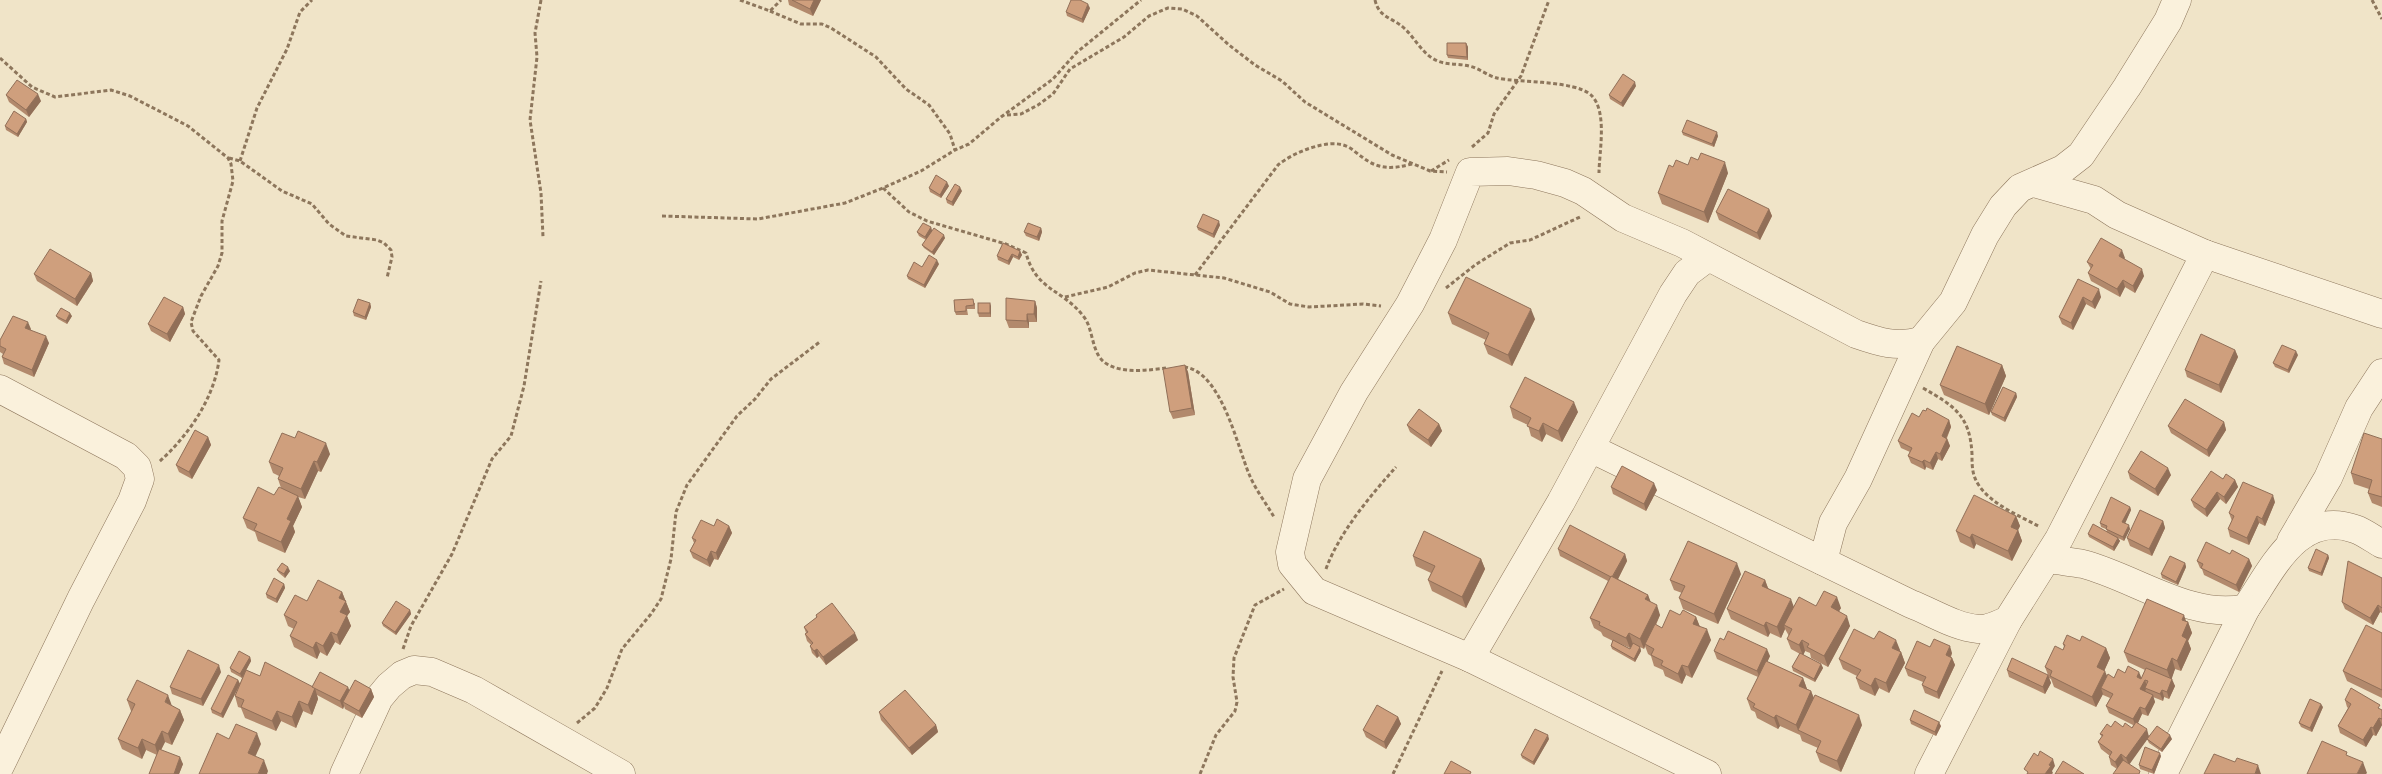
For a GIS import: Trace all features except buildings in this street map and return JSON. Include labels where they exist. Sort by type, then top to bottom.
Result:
[{"type":"street","points":[[1823,561],[1833,523],[1858,479],[1921,341],[1953,302],[1985,235],[2003,206],[2020,188],[2063,169],[2081,155],[2168,21],[2177,0]]},
{"type":"street","points":[[2081,155],[2094,200]]},
{"type":"street","points":[[1706,774],[1461,654],[1311,588],[1292,564],[1291,546],[1307,479],[1340,414],[1408,307],[1443,240],[1464,160],[1565,183],[1583,191],[1623,218],[1682,243],[1697,265],[1856,334],[1883,344],[1906,345],[1921,341]]},
{"type":"street","points":[[2034,183],[2094,200],[2117,215],[2206,254],[2382,314]]},
{"type":"street","points":[[1929,774],[2008,620],[2054,549],[2206,254]]},
{"type":"street","points":[[1461,654],[1590,448],[1673,294],[1697,265]]},
{"type":"street","points":[[2163,774],[2246,608],[2289,545],[2328,478],[2359,408],[2382,373]]},
{"type":"street","points":[[0,389],[126,456],[137,467],[140,479],[132,501],[81,599],[0,766]]},
{"type":"street","points":[[1590,448],[1954,622],[1978,629],[1995,626],[2008,620]]},
{"type":"street","points":[[2289,545],[2317,526],[2354,529],[2382,544]]},
{"type":"street","points":[[2054,549],[2083,564],[2179,601],[2212,610],[2230,612],[2246,608]]},
{"type":"street","points":[[344,774],[379,698],[402,675],[414,670],[432,672],[474,690],[621,774]]},
{"type":"path","points":[[240,161],[257,108],[287,49],[300,12],[312,0]]},
{"type":"path","points":[[541,0],[536,33],[537,58],[530,120],[541,193],[543,237]]},
{"type":"path","points":[[740,0],[801,24],[822,24],[876,57],[906,89],[929,105],[950,134],[955,150]]},
{"type":"path","points":[[770,11],[781,0]]},
{"type":"path","points":[[662,216],[758,219],[845,203],[921,171],[955,150],[969,144],[1053,79],[1076,53],[1141,0]]},
{"type":"path","points":[[1066,297],[1108,287],[1134,273],[1148,270],[1224,278],[1270,292],[1290,304],[1308,307],[1363,304],[1408,307],[1439,293],[1510,243],[1530,240],[1601,204],[1602,125],[1597,106],[1591,96],[1572,88],[1519,79],[1497,78],[1471,66],[1448,64],[1433,59],[1416,44],[1404,28],[1380,14],[1375,0]]},
{"type":"path","points":[[1006,115],[1021,114],[1038,105],[1053,94],[1070,69],[1124,36],[1149,16],[1168,8],[1182,9],[1197,16],[1229,45],[1282,81],[1305,102],[1392,155],[1430,172],[1464,160],[1484,138],[1494,114],[1519,79],[1530,58],[1549,0]]},
{"type":"path","points":[[2372,0],[2382,18]]},
{"type":"path","points":[[0,58],[32,87],[55,97],[111,90],[130,96],[188,126],[228,158],[240,161],[282,191],[312,204],[329,224],[346,236],[384,243],[391,250],[392,257],[387,278]]},
{"type":"path","points":[[1195,276],[1278,165],[1288,156],[1334,143],[1346,146],[1379,168],[1392,169],[1413,164]]},
{"type":"path","points":[[140,479],[177,446],[199,415],[217,377],[219,360],[193,331],[191,322],[201,296],[218,266],[222,254],[222,221],[233,181],[231,164],[228,158]]},
{"type":"path","points":[[1430,172],[1464,160]]},
{"type":"path","points":[[883,188],[909,212],[927,221],[1006,244],[1026,253],[1030,268],[1042,282],[1066,297],[1083,316],[1099,357],[1104,363],[1112,367],[1130,370],[1173,368]]},
{"type":"path","points":[[402,675],[403,645],[411,626],[452,554],[492,459],[511,436],[524,386],[540,281]]},
{"type":"path","points":[[551,735],[580,722],[594,708],[607,688],[622,649],[651,614],[660,599],[671,559],[676,512],[687,485],[704,460],[737,416],[755,399],[771,379],[821,341]]},
{"type":"path","points":[[1181,367],[1194,368],[1220,400],[1234,428],[1250,476],[1291,546]]},
{"type":"path","points":[[1904,376],[1953,405],[1960,413],[1971,439],[1972,474],[1986,495],[2054,549]]},
{"type":"path","points":[[1200,774],[1216,734],[1235,711],[1237,702],[1233,677],[1234,658],[1255,605],[1287,588],[1311,588],[1324,575],[1330,556],[1360,508],[1396,467]]},
{"type":"path","points":[[1393,774],[1424,706],[1461,654]]}]
